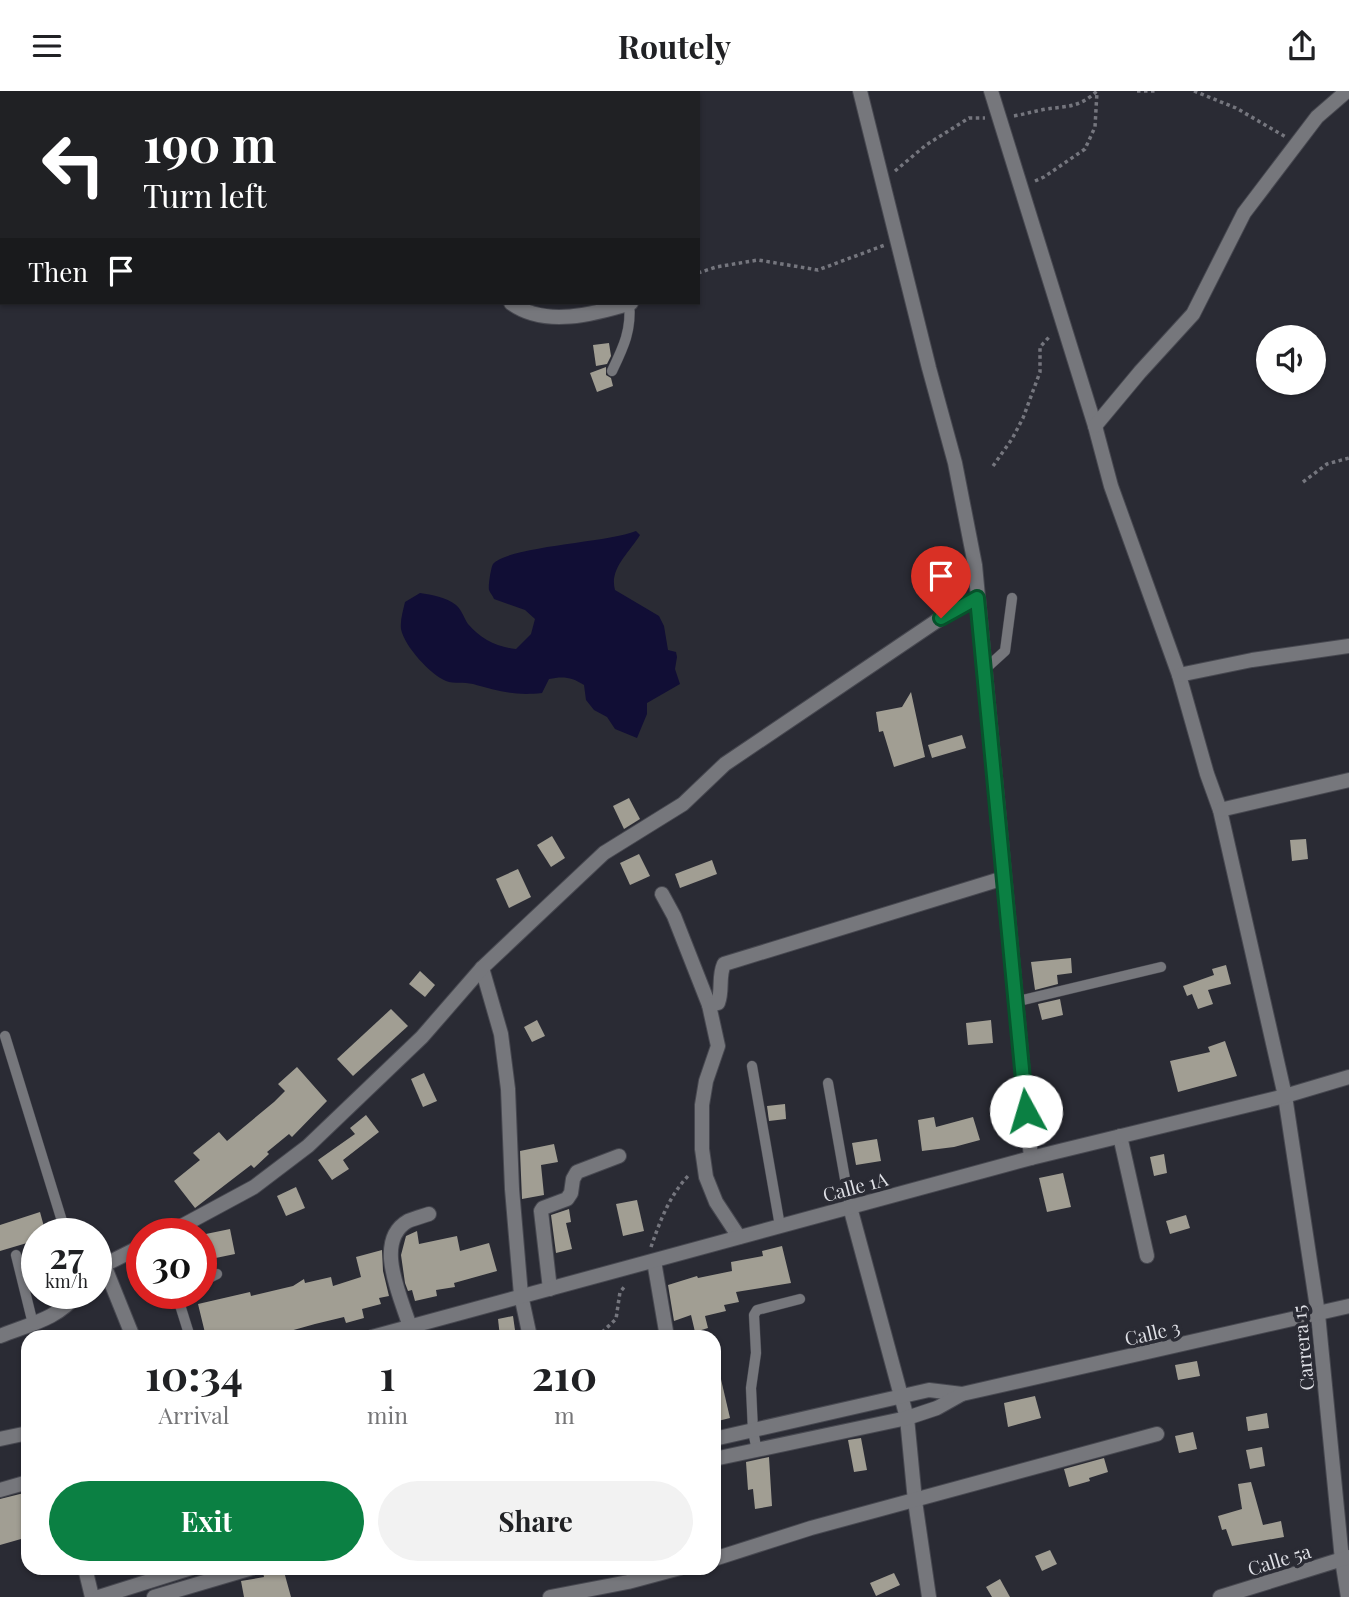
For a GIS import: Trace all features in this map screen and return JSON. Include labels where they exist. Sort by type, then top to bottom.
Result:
[{"type":"street","points":[[860,91],[955,463],[975,565],[1031,1158]]},
{"type":"street","name":"Carrera 15","points":[[991,91],[1095,426],[1111,486],[1179,675],[1220,810],[1285,1096],[1318,1314],[1348,1597]]},
{"type":"street","points":[[1095,426],[1194,314],[1244,213],[1317,117],[1347,91]]},
{"type":"street","points":[[515,305],[526,311],[573,316],[621,305]]},
{"type":"street","points":[[196,1218],[254,1187],[308,1146],[422,1037],[482,968],[604,853],[683,804],[725,764],[770,733],[941,618],[977,598]]},
{"type":"street","points":[[1179,675],[1252,660],[1349,646]]},
{"type":"street","points":[[1220,810],[1349,780]]},
{"type":"street","points":[[709,1005],[718,1003],[720,972],[724,964],[733,960],[1003,878]]},
{"type":"street","points":[[662,894],[674,916],[709,1005],[718,1046],[706,1081],[702,1105],[706,1177],[716,1202],[739,1237]]},
{"type":"street","points":[[482,968],[501,1034],[508,1089],[512,1189],[521,1296],[528,1330]]},
{"type":"street","name":"Calle 1A","points":[[399,1330],[1031,1158],[1285,1096],[1349,1077]]},
{"type":"street","points":[[1120,1136],[1147,1256]]},
{"type":"street","points":[[550,1289],[541,1211],[567,1199],[577,1172],[619,1156]]},
{"type":"street","points":[[850,1207],[907,1418],[915,1501],[929,1597]]},
{"type":"street","points":[[410,1327],[390,1259],[390,1245],[395,1233],[408,1222],[429,1214]]},
{"type":"street","points":[[650,1262],[665,1330]]},
{"type":"street","points":[[112,1294],[130,1330]]},
{"type":"street","name":"Calle 3","points":[[721,1458],[907,1418],[937,1408],[962,1394],[1349,1306]]},
{"type":"street","points":[[0,1336],[54,1316],[64,1309]]},
{"type":"street","name":"Calle 3","points":[[721,1438],[929,1390],[962,1394]]},
{"type":"street","points":[[0,1439],[21,1434]]},
{"type":"street","points":[[721,1557],[811,1528],[1157,1434]]},
{"type":"street","points":[[0,1490],[21,1484]]},
{"type":"street","name":"Calle 5a","points":[[1220,1597],[1345,1558]]},
{"type":"street","points":[[87,1575],[92,1597]]},
{"type":"street","points":[[99,1597],[169,1575]]},
{"type":"street","points":[[154,1597],[228,1575]]},
{"type":"street","points":[[550,1597],[654,1575]]},
{"type":"lane","points":[[612,371],[628,338],[630,305]]},
{"type":"lane","points":[[983,670],[1005,651],[1012,599]]},
{"type":"lane","points":[[1015,1002],[1161,967]]},
{"type":"lane","points":[[5,1037],[61,1218]]},
{"type":"lane","points":[[752,1066],[780,1226]]},
{"type":"lane","points":[[828,1083],[850,1207]]},
{"type":"lane","points":[[16,1255],[33,1324]]},
{"type":"lane","points":[[757,1451],[751,1388],[756,1353],[754,1315],[757,1310],[800,1299]]},
{"type":"lane","points":[[181,1309],[188,1330]]},
{"type":"path","points":[[1137,91],[1157,91]]},
{"type":"path","points":[[1194,91],[1236,108],[1296,143]]},
{"type":"path","points":[[882,181],[926,145],[969,118],[1064,109],[1081,103],[1097,92]]},
{"type":"path","points":[[1019,181],[1034,181],[1044,177],[1084,149],[1095,127],[1097,92]]},
{"type":"path","points":[[700,273],[716,267],[758,260],[818,270],[898,239]]},
{"type":"path","points":[[993,466],[1023,418],[1040,372],[1040,347],[1062,324]]},
{"type":"path","points":[[1303,482],[1327,464],[1349,458]]},
{"type":"path","points":[[604,1330],[616,1319],[620,1291],[650,1262],[663,1215],[682,1182],[704,1160]]},
{"type":"shaded area","points":[[636,531],[640,535],[617,568],[615,590],[659,616],[664,626],[668,650],[676,652],[675,669],[680,684],[647,703],[647,714],[637,738],[615,729],[607,717],[594,710],[586,700],[584,685],[575,680],[563,677],[549,679],[542,693],[532,694],[449,682],[426,666],[403,636],[401,622],[405,602],[420,593],[452,602],[478,634],[495,644],[516,649],[531,634],[535,619],[525,610],[494,599],[489,591],[493,564],[518,553]]},
{"type":"building","points":[[609,343],[611,356],[607,364],[596,366],[593,345]]},
{"type":"building","points":[[606,367],[606,375],[611,378],[613,386],[597,392],[590,373]]},
{"type":"building","points":[[911,692],[925,757],[894,767],[883,731],[879,732],[876,712],[902,707]]},
{"type":"building","points":[[962,735],[966,748],[932,758],[928,745]]},
{"type":"building","points":[[629,798],[640,819],[624,829],[613,806]]},
{"type":"building","points":[[552,836],[565,858],[551,867],[537,845]]},
{"type":"building","points":[[1306,839],[1308,859],[1292,861],[1290,840]]},
{"type":"building","points":[[639,854],[650,876],[630,885],[620,863]]},
{"type":"building","points":[[712,860],[717,874],[680,888],[675,874]]},
{"type":"building","points":[[518,869],[531,897],[509,908],[496,879]]},
{"type":"building","points":[[1071,958],[1072,973],[1057,975],[1058,984],[1035,990],[1031,962]]},
{"type":"building","points":[[1226,965],[1231,984],[1208,990],[1213,1004],[1198,1009],[1192,994],[1187,996],[1183,986],[1214,975],[1212,969]]},
{"type":"building","points":[[420,971],[435,985],[425,997],[409,984]]},
{"type":"building","points":[[1060,999],[1063,1015],[1042,1020],[1038,1004]]},
{"type":"building","points":[[391,1009],[408,1026],[353,1076],[337,1059]]},
{"type":"building","points":[[537,1020],[545,1036],[532,1042],[524,1027]]},
{"type":"building","points":[[991,1020],[993,1043],[968,1045],[966,1023]]},
{"type":"building","points":[[1225,1041],[1237,1076],[1178,1092],[1170,1061],[1210,1052],[1208,1047]]},
{"type":"building","points":[[297,1067],[327,1101],[292,1137],[289,1134],[267,1152],[269,1154],[254,1168],[251,1165],[195,1208],[174,1181],[200,1160],[193,1153],[219,1132],[227,1141],[285,1091],[278,1084]]},
{"type":"building","points":[[424,1073],[437,1101],[423,1107],[411,1079]]},
{"type":"building","points":[[785,1104],[786,1119],[769,1121],[767,1106]]},
{"type":"building","points":[[366,1115],[379,1132],[343,1160],[349,1169],[332,1180],[318,1160],[355,1134],[350,1128]]},
{"type":"building","points":[[934,1117],[936,1127],[973,1117],[980,1140],[922,1151],[918,1120]]},
{"type":"building","points":[[877,1139],[881,1161],[856,1165],[852,1143]]},
{"type":"building","points":[[554,1144],[558,1162],[541,1165],[544,1195],[522,1199],[520,1151]]},
{"type":"building","points":[[1164,1154],[1167,1173],[1154,1176],[1150,1157]]},
{"type":"building","points":[[1063,1173],[1071,1207],[1047,1212],[1039,1178]]},
{"type":"building","points":[[296,1187],[305,1208],[286,1216],[277,1196]]},
{"type":"building","points":[[637,1200],[644,1231],[623,1236],[616,1204]]},
{"type":"building","points":[[569,1209],[571,1222],[566,1223],[572,1249],[556,1253],[551,1215]]},
{"type":"building","points":[[40,1212],[42,1218],[22,1218]]},
{"type":"building","points":[[1186,1215],[1190,1228],[1170,1234],[1166,1221]]},
{"type":"building","points":[[21,1218],[21,1245],[0,1251],[0,1225]]},
{"type":"building","points":[[230,1229],[235,1254],[217,1258],[217,1232]]},
{"type":"building","points":[[417,1231],[419,1244],[457,1236],[460,1251],[489,1243],[497,1271],[454,1283],[455,1287],[436,1290],[437,1296],[415,1301],[412,1290],[408,1291],[405,1283],[401,1255],[406,1236]]},
{"type":"building","points":[[782,1246],[791,1283],[736,1292],[739,1302],[724,1305],[726,1311],[705,1316],[708,1328],[695,1330],[691,1315],[674,1321],[668,1285],[697,1276],[698,1278],[732,1271],[731,1262],[763,1256],[762,1251]]},
{"type":"building","points":[[382,1250],[383,1271],[389,1296],[379,1298],[381,1304],[362,1309],[364,1318],[346,1323],[344,1317],[294,1330],[204,1330],[199,1309],[217,1309],[217,1300],[250,1292],[251,1296],[293,1286],[304,1279],[305,1283],[331,1277],[333,1286],[361,1277],[356,1257]]},
{"type":"building","points":[[513,1316],[515,1330],[499,1330],[498,1319]]},
{"type":"building","points":[[1197,1361],[1200,1376],[1178,1380],[1175,1365]]},
{"type":"building","points":[[721,1379],[730,1418],[721,1420]]},
{"type":"building","points":[[1035,1396],[1041,1418],[1008,1427],[1004,1403]]},
{"type":"building","points":[[1267,1413],[1269,1428],[1248,1431],[1246,1417]]},
{"type":"building","points":[[1193,1432],[1197,1449],[1179,1453],[1175,1436]]},
{"type":"building","points":[[861,1438],[867,1470],[854,1472],[848,1440]]},
{"type":"building","points":[[1262,1447],[1265,1466],[1250,1469],[1246,1450]]},
{"type":"building","points":[[769,1457],[772,1506],[755,1509],[753,1489],[748,1490],[746,1462]]},
{"type":"building","points":[[1104,1458],[1108,1472],[1069,1487],[1064,1469]]},
{"type":"building","points":[[1251,1482],[1263,1525],[1281,1521],[1284,1537],[1232,1546],[1226,1529],[1222,1530],[1218,1516],[1242,1509],[1238,1484]]},
{"type":"building","points":[[21,1494],[21,1539],[0,1545],[0,1499]]},
{"type":"building","points":[[1050,1550],[1057,1564],[1042,1571],[1035,1556]]},
{"type":"building","points":[[894,1573],[900,1585],[876,1596],[870,1583]]},
{"type":"building","points":[[285,1575],[291,1597],[244,1597],[241,1581]]},
{"type":"building","points":[[1000,1579],[1010,1597],[992,1597],[986,1587]]},
{"type":"route","points":[[941,618],[977,598],[1026,1111]]}]
